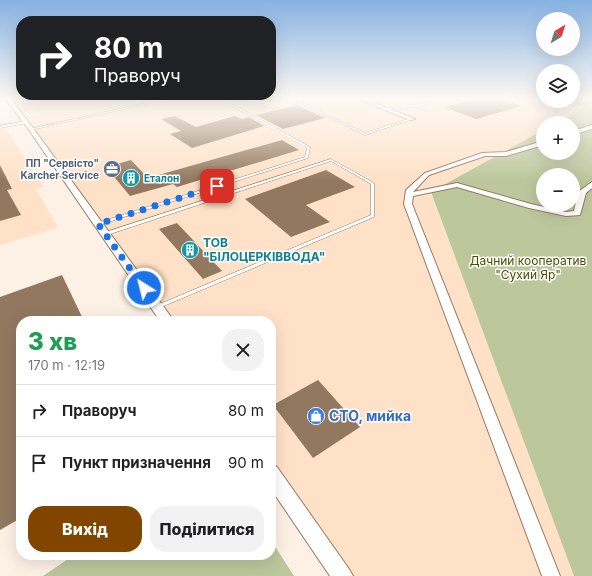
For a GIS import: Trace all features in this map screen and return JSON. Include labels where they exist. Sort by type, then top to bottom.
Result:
[{"type":"street","points":[[30,126],[163,316]]},
{"type":"street","points":[[580,131],[592,127]]},
{"type":"street","points":[[536,145],[506,154],[484,154],[427,174],[410,190],[408,204],[551,576]]},
{"type":"street","points":[[409,195],[457,185],[530,206],[566,214],[577,213],[582,192],[592,184]]},
{"type":"street","points":[[276,480],[342,576]]},
{"type":"lane","points":[[0,127],[16,126]]},
{"type":"lane","points":[[98,224],[306,158],[309,148],[269,126]]},
{"type":"lane","points":[[348,126],[365,134],[390,126]]},
{"type":"lane","points":[[105,234],[331,160],[372,184],[373,216],[157,307]]},
{"type":"shaded area","points":[[0,126],[4,126],[43,187],[36,189],[58,228],[0,245]]},
{"type":"shaded area","points":[[27,126],[536,126],[536,134],[431,192],[574,576],[342,576],[276,480],[276,316],[163,316]]},
{"type":"green space","name":"Дачний кооператив \"Сухий Яр\"","points":[[580,126],[592,126],[592,576],[574,576],[431,192],[536,134],[536,160],[580,160]]},
{"type":"green space","points":[[276,548],[294,576],[43,576],[67,560],[276,560]]},
{"type":"building","points":[[172,126],[264,126],[192,148],[170,134],[181,131]]},
{"type":"building","points":[[277,126],[295,126],[283,129]]},
{"type":"building","points":[[282,140],[299,150],[177,187],[173,184],[130,196],[106,167],[131,160],[148,178]]},
{"type":"building","points":[[0,165],[12,189],[7,190],[21,215],[0,221]]},
{"type":"building","points":[[326,170],[355,187],[306,205],[330,222],[291,237],[245,199]]},
{"type":"building","name":"ТОВ \"БІЛОЦЕРКІВВОДА\"","points":[[177,223],[222,271],[203,279],[159,229]]},
{"type":"building","points":[[62,275],[82,316],[16,316],[16,521],[0,530],[0,297]]},
{"type":"building","name":"СТО, мийка","points":[[318,380],[360,427],[313,458],[276,409],[276,403]]},
{"type":"place","name":"ПП \"Сервісто\" Karcher Service","points":[[112,169]]},
{"type":"place","name":"Еталон","points":[[131,178]]},
{"type":"place","name":"ТОВ \"БІЛОЦЕРКІВВОДА\"","points":[[190,250]]},
{"type":"place","name":"СТО, мийка","points":[[316,416]]},
{"type":"route","points":[[144,288],[98,224],[217,186]]}]
